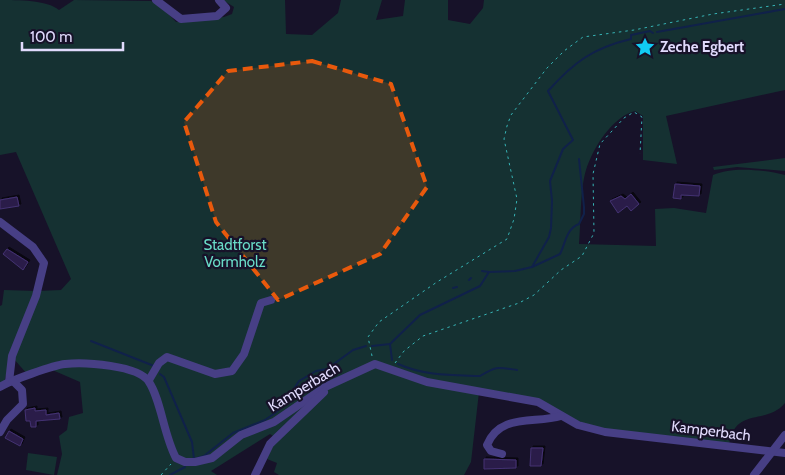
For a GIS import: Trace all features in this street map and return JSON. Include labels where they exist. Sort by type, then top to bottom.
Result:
[{"type":"street","points":[[156,0],[181,19],[217,16],[226,8],[219,0]]},
{"type":"street","points":[[0,222],[33,247],[44,263],[36,296],[12,356],[11,382]]},
{"type":"street","points":[[149,380],[160,363],[167,357],[215,374],[232,371],[244,354],[261,303],[271,300]]},
{"type":"street","points":[[0,387],[68,364],[138,372],[149,380],[176,458]]},
{"type":"street","name":"Kamperbach","points":[[176,458],[186,462],[212,458],[241,434],[274,422],[308,398],[375,364],[427,382],[538,402],[578,425],[605,432],[785,452]]},
{"type":"street","points":[[0,432],[7,420],[23,404],[22,390],[11,382]]},
{"type":"street","points":[[255,475],[270,444],[328,387]]},
{"type":"street","points":[[502,454],[491,451],[487,445],[495,432],[507,424],[524,419],[552,419],[561,416]]},
{"type":"street","points":[[754,475],[785,435]]},
{"type":"path","points":[[375,364],[369,350],[368,337],[380,322],[437,282],[507,239],[514,219],[517,199],[504,139],[507,126],[511,115],[547,68],[564,51],[583,37],[634,30],[713,14],[785,4]]},
{"type":"path","points":[[391,368],[404,352],[423,336],[519,303],[534,295],[560,270],[582,256],[594,233],[593,174],[600,144],[624,118],[634,112],[642,117],[640,154]]},
{"type":"path","points":[[161,475],[176,458]]},
{"type":"highlighted area","points":[[312,61],[391,84],[427,187],[380,254],[278,300],[216,222],[184,122],[228,71]]},
{"type":"green space","name":"Stadtforst Vormholz","points":[[0,0],[40,2],[59,10],[74,0],[151,1],[162,7],[176,22],[224,17],[232,14],[234,7],[223,0],[285,0],[286,34],[312,35],[338,13],[341,0],[382,0],[376,20],[403,16],[405,0],[448,0],[448,20],[470,24],[483,8],[484,0],[785,0],[785,90],[666,116],[677,164],[643,160],[643,116],[635,111],[627,114],[604,134],[589,161],[584,178],[579,244],[656,246],[655,209],[674,208],[706,213],[713,175],[730,170],[758,170],[785,175],[785,403],[769,414],[752,418],[738,425],[732,433],[729,445],[610,432],[580,424],[538,401],[428,381],[390,366],[374,363],[332,384],[332,386],[372,367],[396,372],[428,385],[479,392],[471,462],[464,475],[279,475],[274,472],[277,463],[267,459],[276,438],[270,434],[211,471],[217,475],[57,475],[62,454],[59,436],[67,430],[69,417],[83,413],[80,382],[50,369],[64,365],[90,366],[91,364],[65,362],[28,375],[13,358],[38,291],[61,290],[71,279],[16,152],[0,155]]},
{"type":"green space","points":[[785,158],[785,171],[737,167],[714,170],[713,167]]},
{"type":"green space","points":[[4,290],[36,291],[11,355],[4,383],[0,385],[0,306],[2,305]]},
{"type":"green space","points":[[28,453],[57,457],[54,475],[26,470]]},
{"type":"building","points":[[675,184],[700,186],[699,196],[681,195],[681,199],[673,198]]},
{"type":"building","points":[[631,194],[639,204],[631,211],[627,206],[618,213],[610,201],[621,196],[625,199]]},
{"type":"building","points":[[17,197],[19,206],[0,209],[0,200]]},
{"type":"building","points":[[7,249],[28,262],[23,270],[3,254]]},
{"type":"building","points":[[35,408],[35,411],[46,410],[46,415],[59,413],[60,419],[36,421],[36,427],[31,427],[30,421],[26,421],[25,410]]},
{"type":"building","points":[[9,431],[23,439],[20,446],[5,438]]},
{"type":"building","points":[[531,448],[543,448],[541,466],[530,466]]},
{"type":"building","points":[[484,459],[516,460],[516,468],[484,469]]},
{"type":"waterway","name":"Kamperbach","points":[[657,32],[785,9]]},
{"type":"waterway","name":"Kamperbach","points":[[372,346],[390,344],[420,315],[480,286],[489,272],[515,271],[532,267],[549,237],[551,228],[552,201],[550,181],[563,149],[573,140],[548,91],[576,64],[595,52],[631,39],[631,35],[650,31],[653,33]]},
{"type":"waterway","points":[[532,267],[560,254],[571,229],[579,224],[584,214],[579,159]]},
{"type":"waterway","name":"Kamperbach","points":[[482,271],[489,272]]},
{"type":"waterway","points":[[453,288],[457,287]]},
{"type":"waterway","points":[[91,341],[154,366]]},
{"type":"waterway","points":[[390,344],[392,360]]},
{"type":"waterway","name":"Kamperbach","points":[[160,374],[164,377],[192,442],[194,459],[204,456],[233,433],[265,420],[275,413],[282,407],[299,381],[316,371],[327,369],[353,350],[366,346]]},
{"type":"waterway","points":[[398,364],[418,371],[449,375],[480,376],[497,368],[517,370]]},
{"type":"waterway","name":"Kamperbach","points":[[170,475],[185,467]]},
{"type":"place","name":"Zeche Egbert","points":[[645,47]]}]
